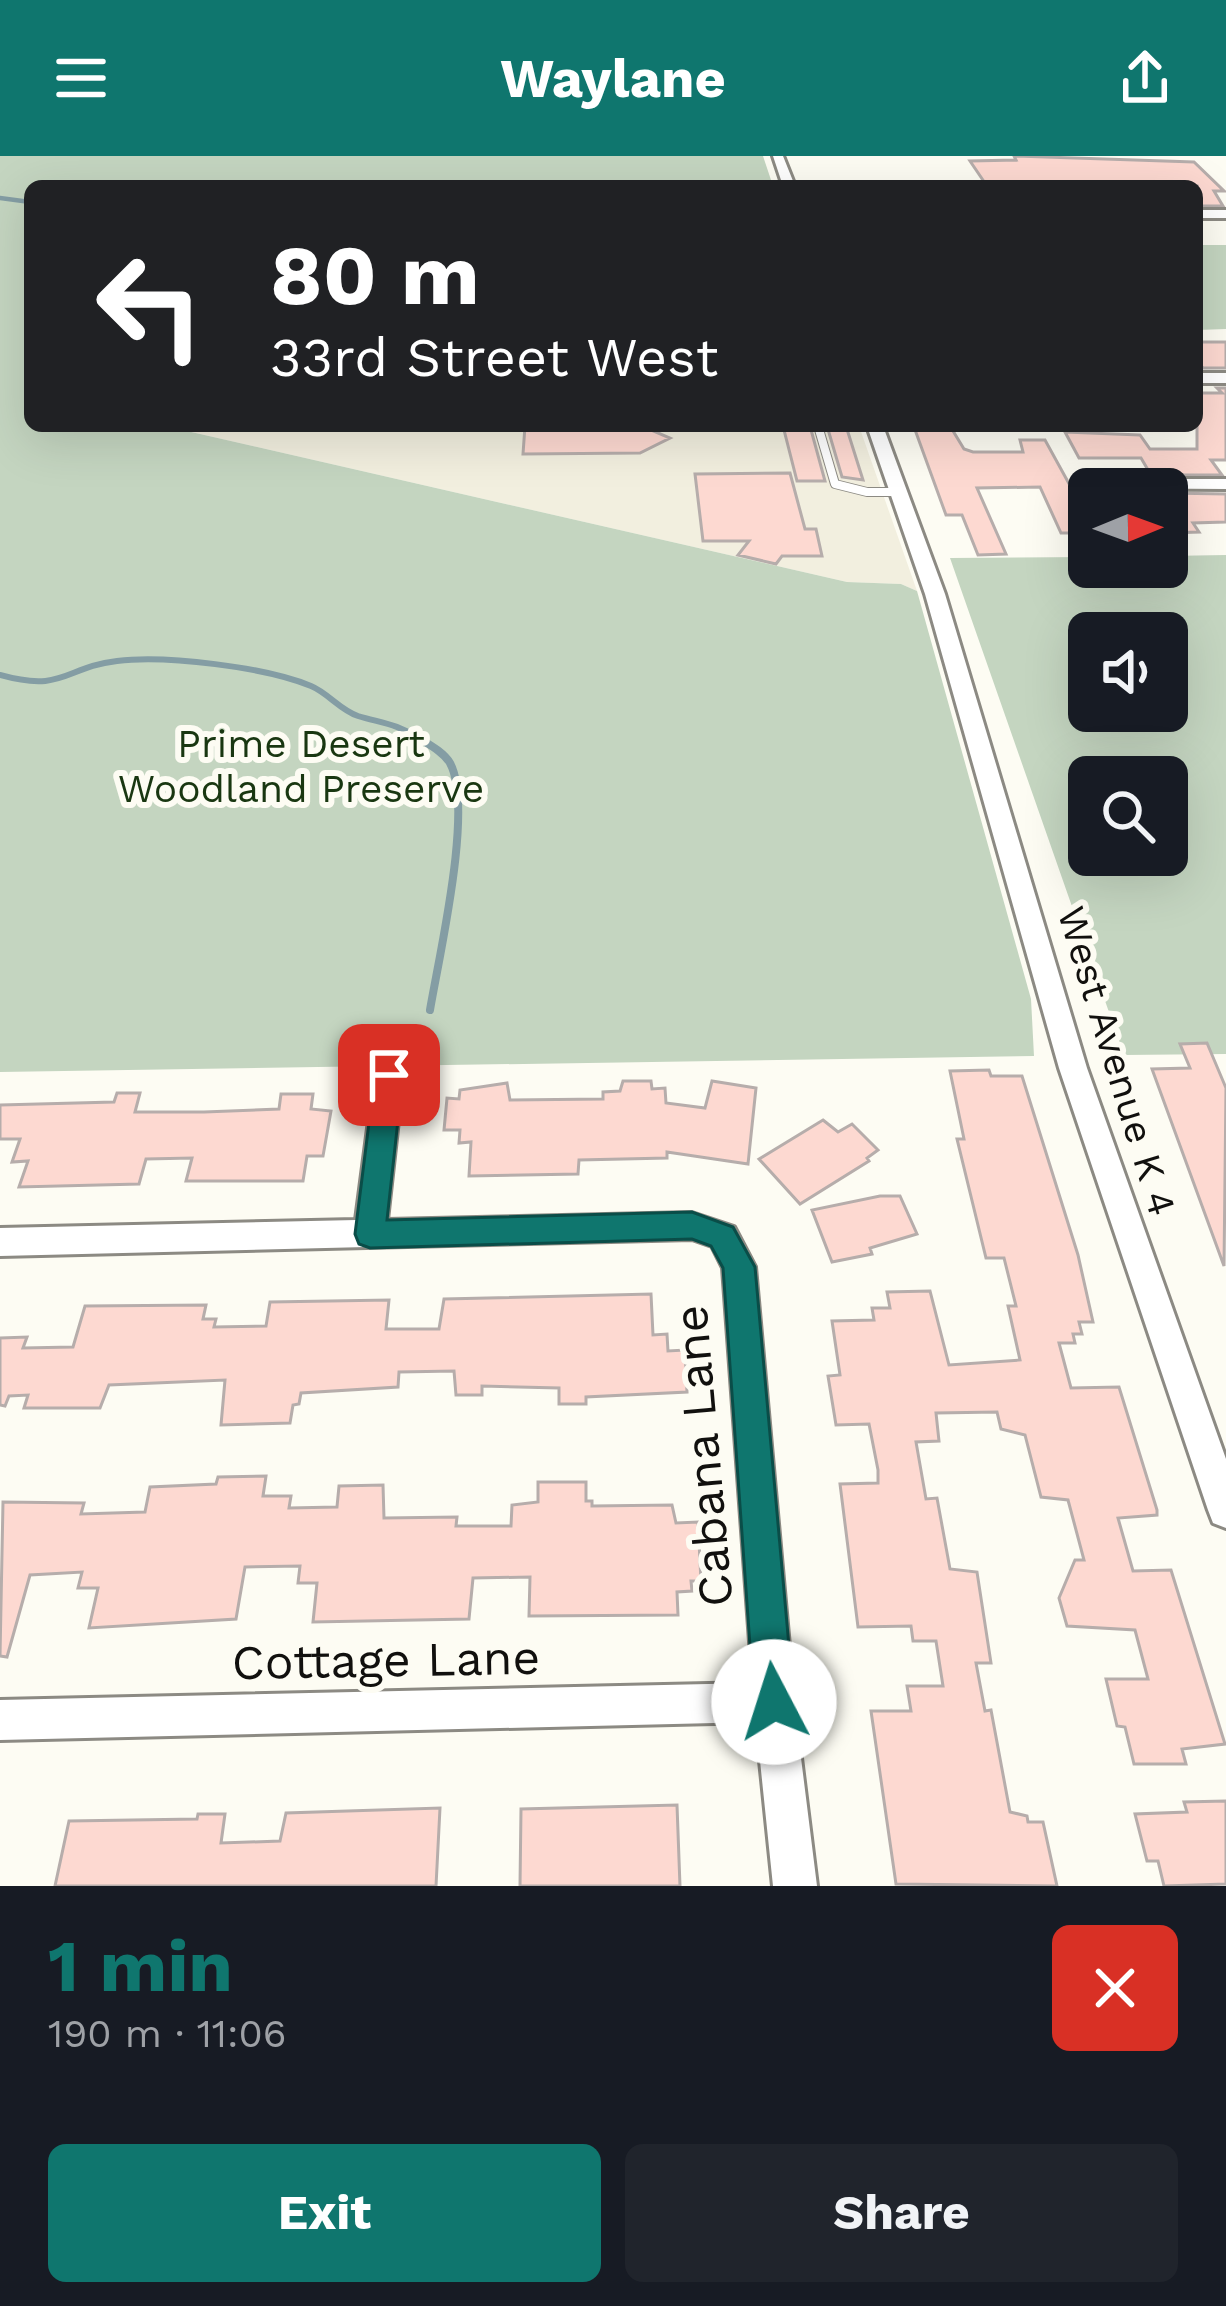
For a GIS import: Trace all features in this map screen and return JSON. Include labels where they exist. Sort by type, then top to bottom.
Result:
[{"type":"street","name":"West Avenue K 4","points":[[877,432],[953,652],[1073,1068],[1226,1510]]},
{"type":"street","points":[[1188,484],[1226,484]]},
{"type":"street","points":[[0,1242],[370,1234],[389,1075]]},
{"type":"street","name":"Cabana Lane","points":[[370,1234],[692,1226],[722,1236],[739,1267],[774,1702],[795,1886]]},
{"type":"street","name":"Cottage Lane","points":[[0,1720],[774,1702]]},
{"type":"lane","points":[[820,432],[836,484],[867,492],[901,492]]},
{"type":"shaded area","points":[[191,432],[861,432],[917,591],[901,584],[847,582]]},
{"type":"green space","name":"Prime Desert Woodland Preserve","points":[[0,156],[763,156],[771,180],[24,180],[24,432],[191,432],[847,582],[901,584],[917,591],[1031,999],[1034,1056],[0,1072]]},
{"type":"green space","points":[[1203,245],[1226,245],[1226,329],[1203,330]]},
{"type":"green space","points":[[1226,555],[1226,1054],[1124,1055],[950,558],[1068,557],[1068,588],[1188,588],[1188,556]]},
{"type":"building","points":[[1014,156],[1194,162],[1224,191],[1214,191],[1223,206],[1203,206],[1203,180],[983,180],[970,161],[1016,160]]},
{"type":"building","points":[[1203,342],[1226,342],[1226,368],[1203,368]]},
{"type":"building","points":[[1217,388],[1226,388],[1226,460],[1211,460],[1222,475],[1188,475],[1188,468],[1147,468],[1141,458],[1079,458],[1065,432],[1140,435],[1150,449],[1197,449],[1197,432],[1203,432],[1203,393],[1222,393]]},
{"type":"building","points":[[525,432],[656,432],[670,438],[640,453],[523,454]]},
{"type":"building","points":[[785,432],[812,432],[825,481],[797,481]]},
{"type":"building","points":[[829,432],[848,432],[863,480],[842,477]]},
{"type":"building","points":[[916,432],[954,432],[964,449],[973,452],[1023,452],[1020,440],[1045,440],[1068,482],[1068,533],[1061,533],[1040,487],[977,488],[1006,554],[978,555],[962,515],[946,515]]},
{"type":"building","points":[[790,473],[805,529],[816,529],[822,556],[782,556],[776,564],[738,555],[749,541],[703,541],[695,474]]},
{"type":"building","points":[[1188,493],[1226,494],[1226,522],[1193,523],[1199,532],[1188,532]]},
{"type":"building","points":[[1207,1043],[1226,1088],[1224,1266],[1152,1069],[1190,1068],[1180,1044]]},
{"type":"building","points":[[989,1070],[991,1076],[1022,1076],[1078,1255],[1093,1322],[1079,1322],[1082,1334],[1073,1334],[1075,1343],[1059,1343],[1071,1388],[1119,1387],[1157,1510],[1157,1515],[1118,1518],[1133,1571],[1171,1570],[1225,1744],[1182,1749],[1186,1764],[1134,1764],[1125,1727],[1117,1726],[1106,1679],[1148,1679],[1135,1630],[1067,1626],[1059,1598],[1075,1560],[1084,1560],[1068,1500],[1041,1497],[1025,1435],[1001,1429],[997,1412],[936,1413],[939,1441],[916,1442],[926,1499],[937,1498],[950,1569],[977,1572],[991,1663],[976,1663],[985,1711],[991,1710],[1010,1812],[1027,1816],[1028,1822],[1043,1822],[1057,1886],[896,1884],[871,1711],[911,1711],[907,1686],[943,1686],[936,1641],[913,1641],[911,1626],[858,1627],[840,1484],[878,1483],[878,1470],[869,1424],[836,1425],[828,1376],[840,1375],[832,1321],[874,1320],[872,1308],[890,1308],[887,1292],[930,1291],[949,1365],[1020,1360],[1008,1306],[1016,1306],[1004,1258],[986,1258],[957,1139],[964,1139],[950,1071]]},
{"type":"building","points":[[623,1081],[651,1081],[652,1089],[665,1088],[666,1103],[705,1108],[712,1081],[756,1088],[748,1164],[667,1152],[667,1158],[579,1160],[578,1174],[469,1176],[471,1142],[459,1143],[460,1130],[444,1130],[447,1098],[459,1099],[460,1090],[507,1083],[510,1100],[603,1099],[603,1092],[620,1091]]},
{"type":"building","points":[[117,1093],[140,1093],[135,1112],[279,1109],[281,1094],[313,1094],[311,1109],[331,1111],[323,1156],[307,1156],[303,1181],[186,1181],[192,1158],[146,1159],[139,1184],[19,1187],[28,1161],[12,1162],[20,1139],[0,1139],[0,1105],[114,1102]]},
{"type":"building","points":[[823,1120],[838,1132],[852,1124],[878,1150],[869,1161],[800,1204],[759,1159]]},
{"type":"building","points":[[900,1196],[917,1234],[870,1248],[872,1254],[832,1262],[812,1210]]},
{"type":"building","points":[[651,1294],[653,1335],[667,1334],[668,1351],[685,1350],[687,1392],[586,1397],[586,1404],[559,1404],[559,1388],[482,1386],[482,1395],[456,1395],[454,1371],[399,1372],[398,1387],[301,1393],[290,1423],[221,1425],[225,1380],[109,1385],[100,1408],[24,1408],[28,1395],[9,1396],[5,1406],[0,1405],[0,1338],[27,1337],[23,1348],[73,1347],[85,1306],[206,1305],[203,1319],[216,1319],[214,1327],[266,1326],[270,1302],[389,1300],[386,1329],[439,1329],[444,1299]]},
{"type":"building","points":[[266,1476],[263,1496],[291,1496],[289,1508],[337,1507],[339,1486],[383,1485],[384,1518],[457,1517],[456,1526],[511,1526],[512,1505],[538,1502],[538,1482],[586,1482],[586,1501],[592,1501],[592,1506],[672,1505],[676,1523],[698,1522],[701,1581],[691,1581],[692,1591],[677,1592],[678,1615],[529,1616],[530,1577],[473,1578],[469,1619],[313,1622],[317,1583],[298,1583],[300,1566],[245,1567],[236,1619],[89,1628],[98,1588],[78,1588],[82,1572],[30,1575],[7,1657],[0,1656],[3,1502],[84,1503],[81,1514],[145,1512],[150,1487]]},
{"type":"building","points":[[1226,1801],[1226,1884],[1164,1886],[1158,1861],[1147,1861],[1135,1814],[1187,1812],[1184,1802]]},
{"type":"building","points":[[677,1805],[680,1886],[520,1886],[521,1809]]},
{"type":"building","points":[[440,1808],[436,1886],[55,1886],[69,1821],[197,1819],[198,1814],[225,1814],[221,1843],[280,1841],[286,1813]]},
{"type":"waterway","points":[[0,198],[24,201]]},
{"type":"waterway","points":[[0,675],[51,680],[100,664],[138,660],[242,668],[311,686],[352,713],[418,738]]},
{"type":"waterway","points":[[414,735],[450,763],[458,813],[452,883],[430,1010]]},
{"type":"route","points":[[389,1075],[370,1234],[692,1226],[722,1236],[739,1267],[774,1702]]}]
